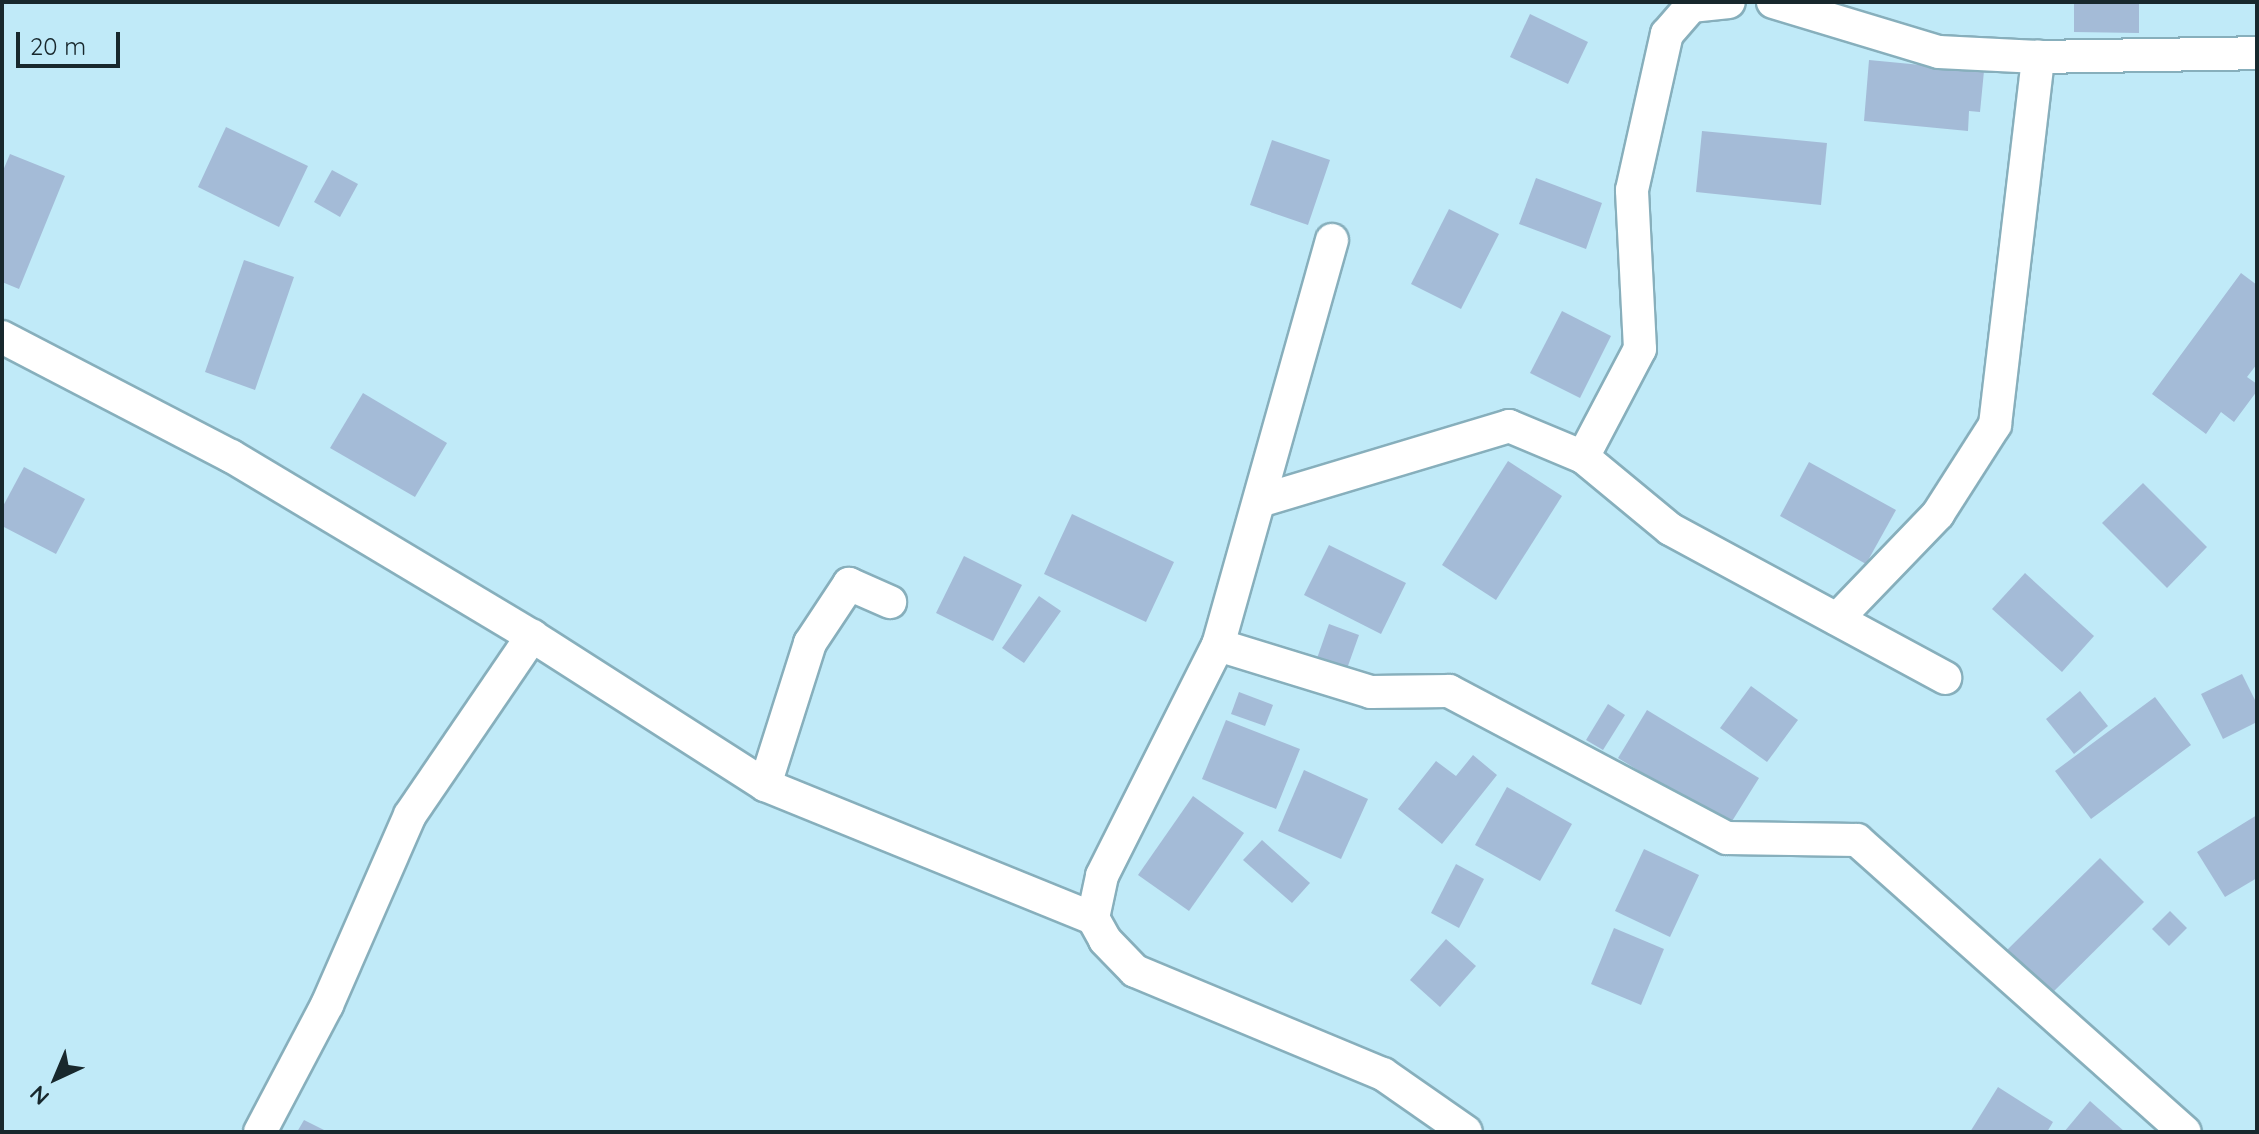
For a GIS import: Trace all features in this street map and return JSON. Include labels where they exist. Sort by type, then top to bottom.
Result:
[{"type":"street","points":[[1583,457],[1640,349],[1632,190],[1667,34],[1691,6],[1729,2]]},
{"type":"street","points":[[1773,2],[1939,52],[2038,57],[2257,53]]},
{"type":"street","points":[[1837,619],[1938,514],[1995,425],[2038,57]]},
{"type":"street","points":[[1093,918],[1102,876],[1218,645],[1263,500],[1332,240]]},
{"type":"street","points":[[2,337],[231,456],[532,636],[765,785],[1093,918],[1105,940],[1135,971],[1383,1074],[1466,1132]]},
{"type":"street","points":[[1263,500],[1509,426],[1583,457],[1670,529],[1945,678]]},
{"type":"street","points":[[765,785],[810,643],[849,584],[890,602]]},
{"type":"street","points":[[260,1132],[327,1005],[410,815],[532,636]]},
{"type":"street","points":[[1218,645],[1371,692],[1449,691],[1727,838],[1857,840],[2185,1132]]},
{"type":"building","points":[[2074,2],[2139,2],[2139,33],[2074,32]]},
{"type":"building","points":[[1530,14],[1588,42],[1568,84],[1510,57]]},
{"type":"building","points":[[1869,60],[1984,71],[1980,112],[1969,111],[1968,131],[1864,121]]},
{"type":"building","points":[[226,127],[308,166],[279,227],[198,187]]},
{"type":"building","points":[[1702,131],[1827,143],[1821,205],[1696,192]]},
{"type":"building","points":[[1272,140],[1330,160],[1308,225],[1250,205]]},
{"type":"building","points":[[10,154],[65,176],[19,289],[2,282],[2,173]]},
{"type":"building","points":[[332,170],[358,184],[340,217],[314,202]]},
{"type":"building","points":[[1536,178],[1602,203],[1586,249],[1519,224]]},
{"type":"building","points":[[1449,209],[1499,234],[1461,309],[1411,284]]},
{"type":"building","points":[[244,260],[294,277],[255,390],[205,372]]},
{"type":"building","points":[[2241,273],[2257,285],[2257,364],[2247,377],[2257,384],[2257,391],[2234,422],[2221,412],[2206,434],[2152,394]]},
{"type":"building","points":[[1562,311],[1611,336],[1580,398],[1530,373]]},
{"type":"building","points":[[363,393],[447,443],[415,497],[330,448]]},
{"type":"building","points":[[1508,461],[1562,496],[1496,600],[1442,565]]},
{"type":"building","points":[[1809,462],[1896,510],[1866,564],[1780,516]]},
{"type":"building","points":[[24,467],[85,499],[56,554],[2,526],[2,508]]},
{"type":"building","points":[[2143,483],[2207,547],[2167,588],[2102,523]]},
{"type":"building","points":[[1072,514],[1174,562],[1146,622],[1044,574]]},
{"type":"building","points":[[1329,545],[1406,583],[1381,634],[1304,595]]},
{"type":"building","points":[[964,556],[1022,585],[993,641],[936,613]]},
{"type":"building","points":[[2025,573],[2094,636],[2062,672],[1992,609]]},
{"type":"building","points":[[1039,596],[1061,611],[1024,663],[1002,648]]},
{"type":"building","points":[[1329,624],[1359,635],[1344,677],[1314,667]]},
{"type":"building","points":[[2242,674],[2257,704],[2257,722],[2223,739],[2201,694]]},
{"type":"building","points":[[1751,686],[1798,720],[1767,762],[1720,728]]},
{"type":"building","points":[[2080,691],[2108,726],[2074,754],[2046,719]]},
{"type":"building","points":[[1239,692],[1273,705],[1265,726],[1231,714]]},
{"type":"building","points":[[2155,697],[2191,745],[2091,819],[2055,771]]},
{"type":"building","points":[[1608,704],[1625,715],[1603,750],[1586,740]]},
{"type":"building","points":[[1647,710],[1759,778],[1729,826],[1618,758]]},
{"type":"building","points":[[1226,720],[1300,749],[1276,809],[1202,779]]},
{"type":"building","points":[[1473,755],[1497,775],[1442,844],[1398,809],[1436,761],[1456,776]]},
{"type":"building","points":[[1304,770],[1368,799],[1341,859],[1278,831]]},
{"type":"building","points":[[1507,787],[1572,824],[1540,881],[1475,845]]},
{"type":"building","points":[[1193,796],[1244,833],[1189,911],[1138,875]]},
{"type":"building","points":[[2257,815],[2257,878],[2225,897],[2197,852]]},
{"type":"building","points":[[1262,840],[1310,883],[1292,903],[1243,860]]},
{"type":"building","points":[[1644,849],[1699,875],[1670,937],[1615,911]]},
{"type":"building","points":[[2100,858],[2144,902],[2048,997],[2004,953]]},
{"type":"building","points":[[1456,864],[1484,879],[1459,928],[1431,913]]},
{"type":"building","points":[[2170,911],[2187,928],[2169,946],[2152,929]]},
{"type":"building","points":[[1614,928],[1664,949],[1641,1005],[1591,984]]},
{"type":"building","points":[[1446,939],[1476,966],[1440,1007],[1410,980]]},
{"type":"building","points":[[1998,1087],[2053,1122],[2047,1132],[1970,1132]]},
{"type":"building","points":[[2090,1101],[2125,1132],[2064,1132]]},
{"type":"building","points":[[304,1120],[328,1132],[297,1132]]}]
